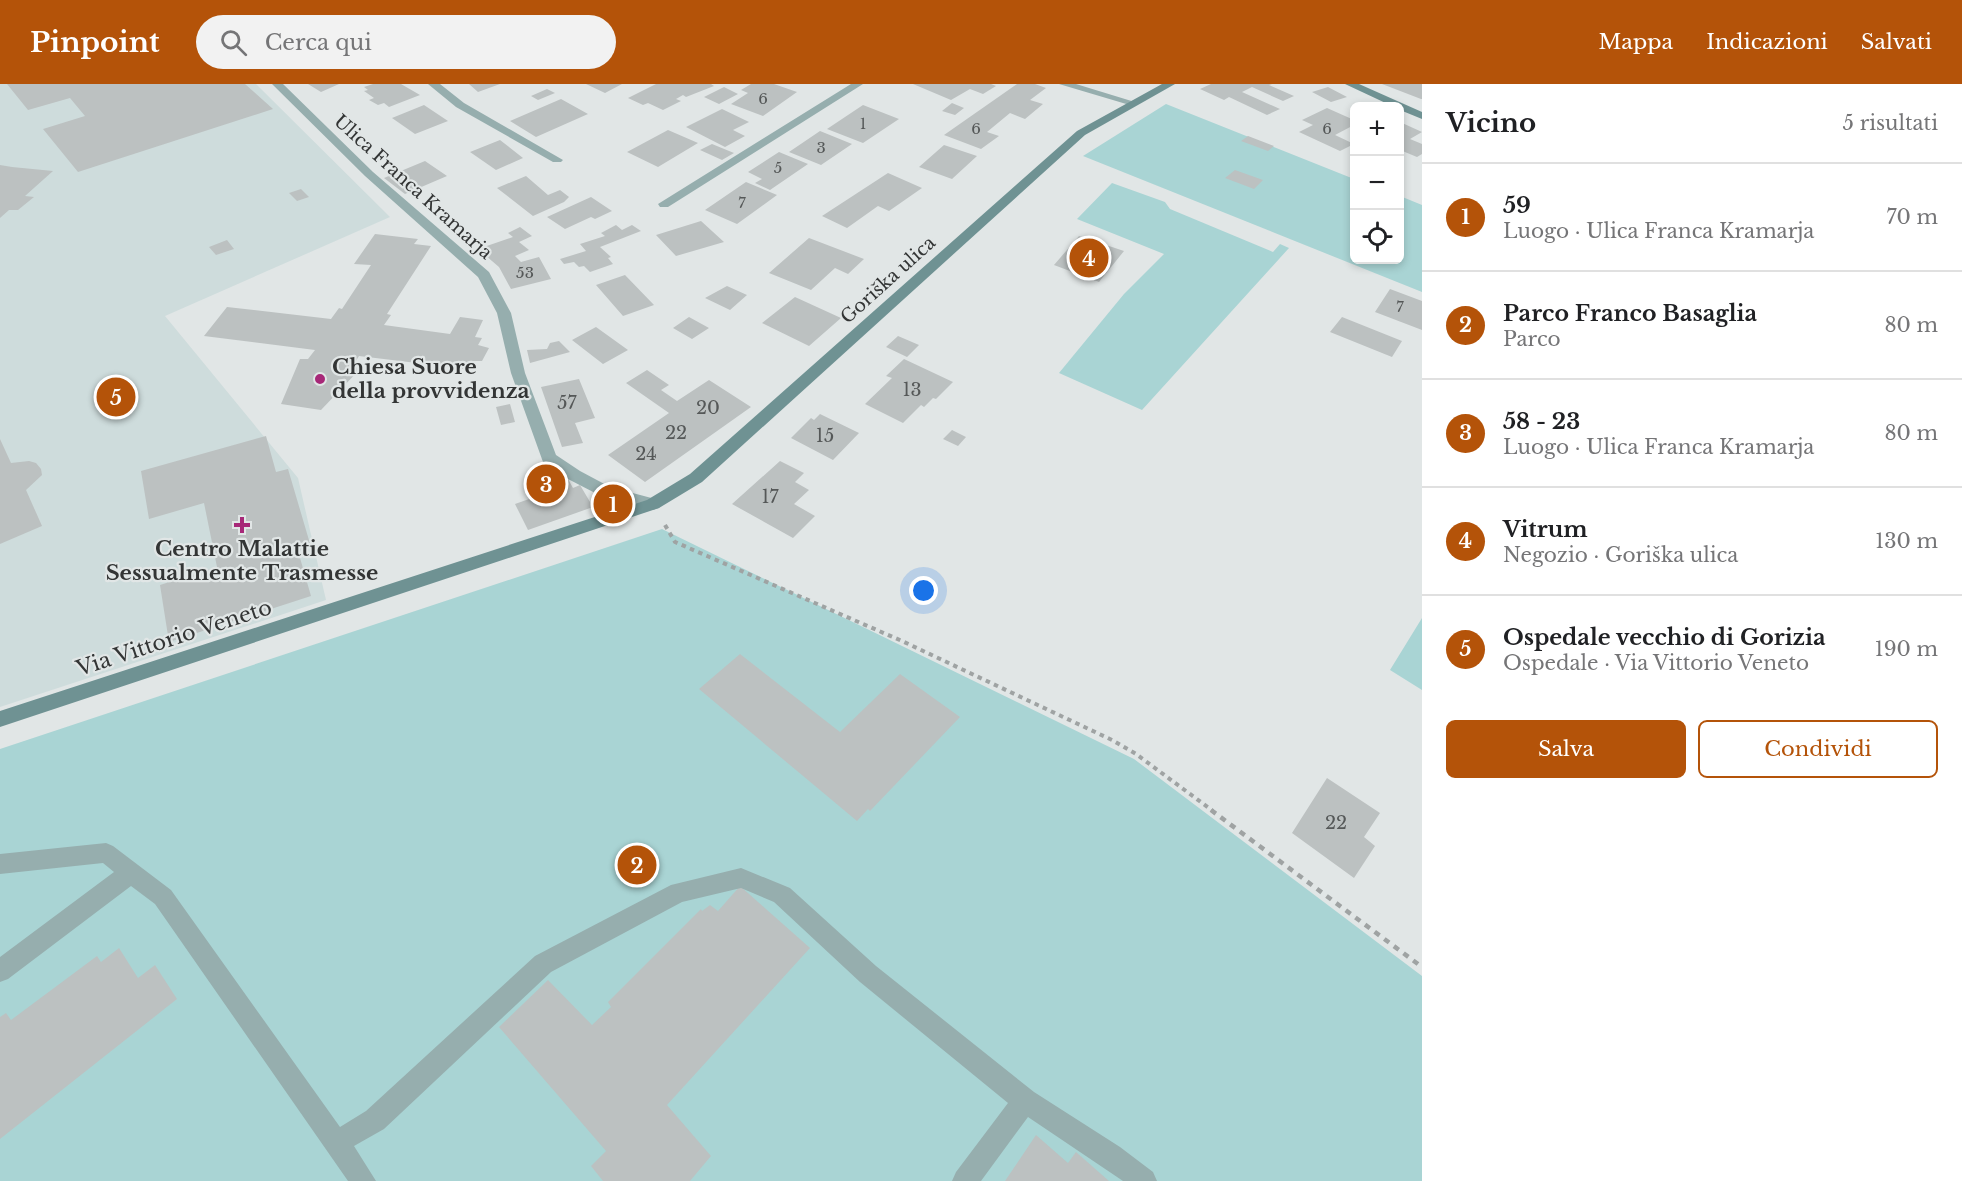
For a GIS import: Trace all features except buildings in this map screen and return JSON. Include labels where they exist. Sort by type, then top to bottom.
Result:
[{"type":"street","name":"Ulica Franca Kramarja","points":[[278,84],[369,174],[484,275],[504,313],[518,373],[549,458],[574,475],[605,491],[645,506]]},
{"type":"street","points":[[433,84],[460,105],[557,160]]},
{"type":"street","points":[[664,204],[858,84]]},
{"type":"street","points":[[1064,84],[1133,103]]},
{"type":"street","points":[[1350,84],[1422,116]]},
{"type":"street","name":"Goriška ulica","points":[[645,506],[696,478],[1081,134],[1167,85]]},
{"type":"street","name":"Via Vittorio Veneto","points":[[0,719],[645,506]]},
{"type":"street","points":[[0,864],[106,853],[163,897],[363,1181]]},
{"type":"street","points":[[0,971],[131,873]]},
{"type":"street","points":[[336,1143],[375,1120],[543,964],[679,892],[741,878],[783,895],[868,974],[1025,1101],[1111,1156],[1144,1181]]},
{"type":"street","points":[[965,1181],[1025,1101]]},
{"type":"path","points":[[675,542],[902,641],[1092,730],[1136,754],[1422,967]]},
{"type":"shaded area","points":[[0,84],[256,84],[390,217],[165,316],[298,478],[326,600],[0,707]]},
{"type":"shaded area","points":[[1166,104],[1350,177],[1350,263],[1083,156]]},
{"type":"shaded area","points":[[1112,183],[1165,202],[1170,209],[1273,252],[1280,244],[1289,248],[1142,410],[1059,373],[1124,294],[1164,254],[1077,219]]},
{"type":"shaded area","points":[[1404,198],[1422,205],[1422,292],[1352,264],[1404,264]]},
{"type":"shaded area","points":[[662,529],[1134,759],[1422,976],[1422,1181],[0,1181],[0,749]]},
{"type":"shaded area","points":[[1422,618],[1422,690],[1390,670]]},
{"type":"place","name":"Vitrum","points":[[1089,258]]},
{"type":"place","name":"Chiesa Suore della provvidenza","points":[[320,379]]},
{"type":"place","name":"Ospedale vecchio di Gorizia","points":[[116,397]]},
{"type":"place","name":"58 - 23","points":[[546,484]]},
{"type":"place","name":"59","points":[[613,504]]},
{"type":"place","name":"Centro Malattie Sessualmente Trasmesse","points":[[242,525]]},
{"type":"place","name":"Parco Franco Basaglia","points":[[637,865]]}]
